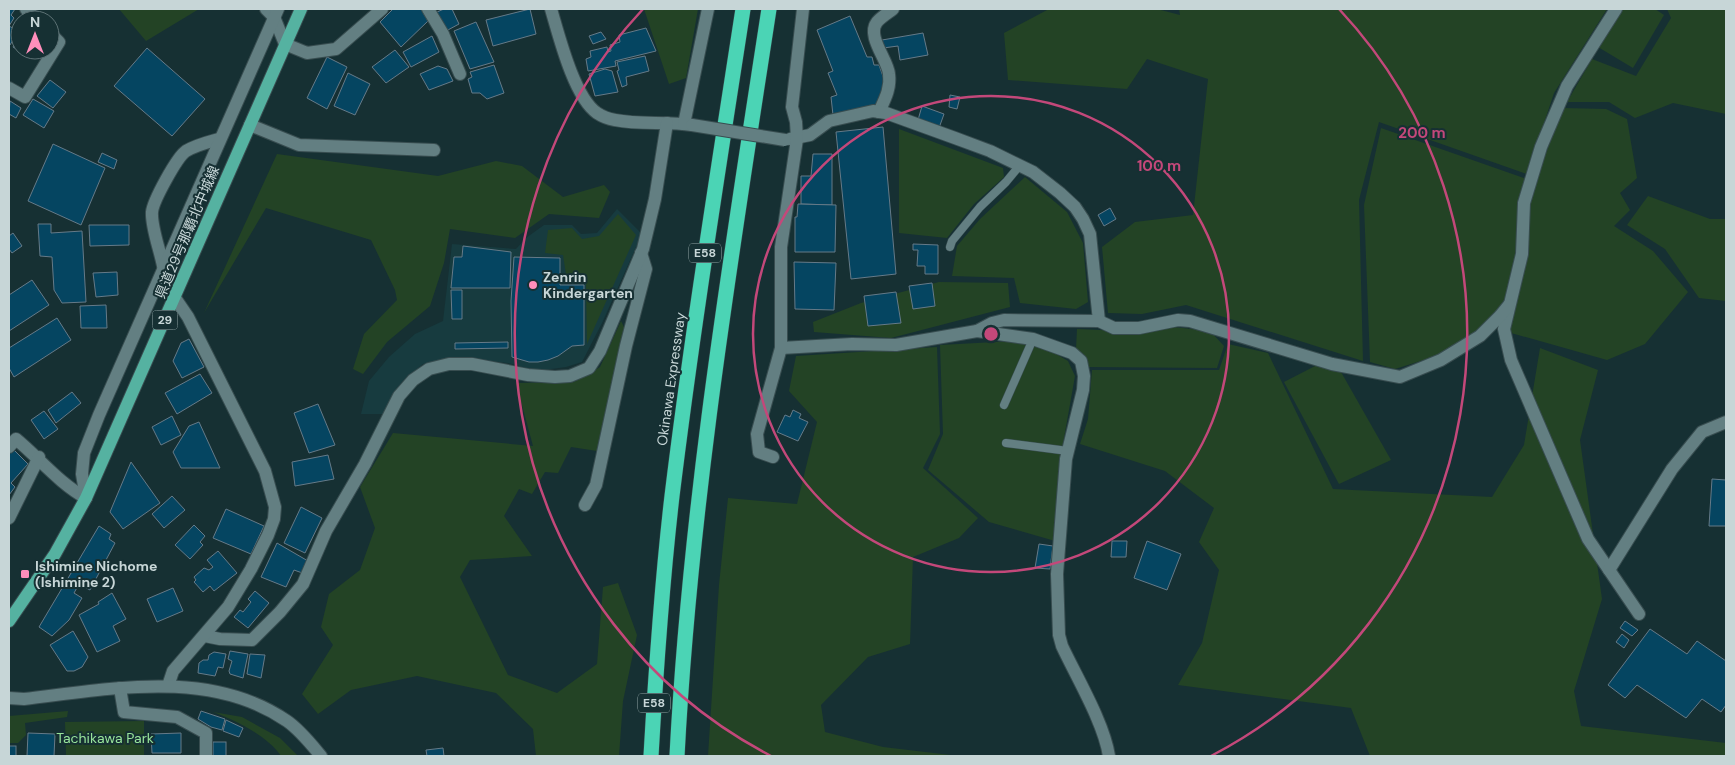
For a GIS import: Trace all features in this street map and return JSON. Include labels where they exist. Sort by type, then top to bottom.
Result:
[{"type":"highway","name":"Okinawa Expressway","points":[[651,756],[657,650],[672,498],[697,306],[743,9]]},
{"type":"highway","name":"E58","points":[[677,756],[690,571],[702,472],[721,323],[769,9]]},
{"type":"main road","name":"県道29号那覇北中城線","points":[[9,621],[55,554],[86,498],[301,9]]},
{"type":"street","points":[[273,11],[285,44],[307,54],[336,50],[382,9]]},
{"type":"street","points":[[428,9],[443,34],[460,74]]},
{"type":"street","points":[[551,9],[565,54],[586,102],[596,113],[606,118],[688,124],[791,139],[810,135],[829,121],[873,111],[956,138],[1020,164],[1060,193],[1075,207],[1083,219],[1090,234],[1099,321]]},
{"type":"street","points":[[688,124],[708,9]]},
{"type":"street","points":[[772,457],[759,452],[757,434],[781,348],[781,247],[791,139],[796,122],[792,107],[803,9]]},
{"type":"street","points":[[879,112],[889,86],[889,72],[876,43],[875,27],[876,22],[892,9]]},
{"type":"street","points":[[1616,9],[1567,86],[1541,147],[1524,203],[1522,254],[1504,329],[1511,360],[1588,538],[1639,614]]},
{"type":"street","points":[[86,498],[82,474],[84,453],[99,414],[273,11]]},
{"type":"street","points":[[9,88],[25,97],[48,60]]},
{"type":"street","points":[[205,636],[252,640],[280,612],[303,584],[326,531],[364,464],[399,396],[413,380],[430,369],[449,364],[472,364],[528,375],[555,377],[570,376],[589,368],[600,351],[641,253],[655,199],[667,123]]},
{"type":"street","points":[[250,125],[299,145],[434,150]]},
{"type":"street","points":[[163,266],[153,222],[154,204],[162,187],[184,152],[206,142],[219,139]]},
{"type":"street","points":[[585,505],[596,485],[626,346],[646,270],[641,253]]},
{"type":"street","points":[[168,686],[174,672],[228,607],[251,569],[268,535],[274,519],[275,507],[265,471],[188,317],[175,298]]},
{"type":"street","points":[[977,331],[992,323],[1004,320],[1099,321],[1114,328],[1139,328],[1178,320],[1190,321],[1332,364],[1400,377],[1441,360],[1480,336],[1509,305]]},
{"type":"street","points":[[781,348],[852,344],[896,345],[977,331],[1033,339],[1072,353],[1081,361],[1084,376],[1072,441],[1068,451],[1057,574],[1059,635],[1062,646],[1096,716],[1108,748],[1109,756]]},
{"type":"street","points":[[1609,570],[1672,469],[1702,432],[1726,422]]},
{"type":"street","points":[[11,438],[39,457],[71,490],[86,498]]},
{"type":"street","points":[[9,518],[39,457]]},
{"type":"street","points":[[9,698],[24,699],[120,688],[168,686],[200,688],[226,693],[257,704],[288,722],[321,756]]},
{"type":"street","points":[[120,688],[124,712],[177,717],[206,733],[206,756]]},
{"type":"lane","points":[[950,247],[952,241],[980,207],[1006,182],[1020,164]]},
{"type":"lane","points":[[1004,404],[1033,339]]},
{"type":"lane","points":[[1006,443],[1068,451]]},
{"type":"shaded area","name":"Zenrin Kindergarten","points":[[617,209],[642,234],[602,323],[582,362],[566,367],[537,371],[508,363],[450,357],[423,364],[402,382],[385,414],[361,414],[369,381],[389,357],[415,334],[443,321],[452,244],[516,249],[526,238],[544,225],[572,225],[581,234],[597,233]]},
{"type":"green space","points":[[119,9],[199,9],[146,41]]},
{"type":"green space","points":[[644,9],[698,9],[686,78],[669,84]]},
{"type":"green space","points":[[1049,9],[1157,9],[1180,15],[1179,9],[1607,9],[1554,93],[1527,174],[1379,122],[1359,200],[1363,361],[1186,305],[1142,314],[1108,313],[1102,247],[1135,222],[1193,215],[1208,79],[1147,59],[1127,89],[1008,80],[1004,33]]},
{"type":"green space","points":[[1621,9],[1655,9],[1664,15],[1633,68],[1598,47]]},
{"type":"green space","points":[[1667,9],[1726,9],[1726,114],[1673,103],[1635,118],[1609,102],[1567,102],[1592,59],[1636,76],[1671,18]]},
{"type":"green space","points":[[1563,108],[1606,109],[1627,119],[1637,178],[1620,193],[1630,210],[1614,226],[1653,251],[1688,292],[1645,344],[1607,360],[1483,325],[1440,355],[1395,369],[1370,362],[1364,205],[1381,128],[1535,182]]},
{"type":"green space","points":[[899,129],[1003,168],[1004,177],[974,204],[947,238],[899,233]]},
{"type":"green space","points":[[277,154],[438,176],[496,161],[522,166],[563,197],[604,185],[610,192],[599,218],[549,214],[515,238],[450,229],[444,263],[430,306],[387,342],[363,374],[353,369],[364,334],[397,300],[395,290],[371,240],[266,208],[204,313]]},
{"type":"green space","points":[[1025,177],[1067,212],[1083,243],[1088,302],[1076,309],[1020,303],[1014,278],[952,276],[957,246],[980,219]]},
{"type":"green space","points":[[1648,196],[1710,219],[1726,219],[1726,301],[1699,298],[1665,249],[1627,225]]},
{"type":"green space","points":[[618,214],[636,235],[587,344],[586,282],[567,281],[563,255],[545,253],[548,230],[572,228],[582,239],[599,236]]},
{"type":"green space","points":[[939,282],[1008,283],[1010,307],[891,338],[814,332],[813,322],[861,303]]},
{"type":"green space","points":[[621,321],[625,329],[597,451],[571,447],[558,473],[545,472],[532,494],[519,489],[504,516],[532,556],[470,560],[460,577],[508,675],[557,693],[597,664],[603,587],[618,583],[637,635],[623,701],[619,756],[536,756],[533,729],[496,693],[417,676],[351,690],[318,714],[302,694],[333,645],[321,627],[329,594],[360,570],[375,528],[360,487],[393,433],[533,446],[516,383],[574,382],[600,367]]},
{"type":"green space","points":[[1173,327],[1210,331],[1224,346],[1217,368],[1087,367],[1076,349],[1077,329],[1146,332]]},
{"type":"green space","points":[[1014,341],[1051,351],[1068,361],[1075,376],[1061,455],[1055,541],[989,522],[928,470],[943,434],[940,345]]},
{"type":"green space","points":[[1228,344],[1268,353],[1333,489],[1492,497],[1524,445],[1540,348],[1598,370],[1580,440],[1602,599],[1574,691],[1581,726],[1726,743],[1726,756],[1370,756],[1351,708],[1178,685],[1202,643],[1219,570],[1199,542],[1214,508],[1165,471],[1080,444],[1088,419],[1092,370],[1219,370]]},
{"type":"green space","points":[[937,347],[940,434],[923,468],[978,518],[959,538],[913,557],[910,644],[868,657],[821,705],[825,732],[883,747],[959,756],[708,756],[719,585],[728,498],[797,504],[817,422],[789,391],[796,356]]},
{"type":"green space","points":[[1317,365],[1341,372],[1391,460],[1339,484],[1284,382]]},
{"type":"green space","points":[[68,711],[67,717],[25,723],[26,735],[18,743],[9,743],[9,716]]},
{"type":"green space","points":[[213,712],[242,717],[280,738],[298,756],[281,756],[260,735],[231,719]]},
{"type":"green space","name":"Tachikawa Park","points":[[144,721],[144,756],[66,755],[65,722]]},
{"type":"building","points":[[9,9],[15,9],[10,10],[9,26]]},
{"type":"building","points":[[393,9],[421,9],[428,21],[401,47],[380,22]]},
{"type":"building","points":[[444,9],[452,9],[459,24],[446,31],[437,12]]},
{"type":"building","points":[[530,9],[536,34],[493,46],[486,20]]},
{"type":"building","points":[[850,16],[867,57],[872,57],[874,65],[879,65],[886,85],[875,108],[833,115],[831,97],[837,95],[828,73],[833,71],[817,30]]},
{"type":"building","points":[[476,22],[494,62],[470,69],[454,31]]},
{"type":"building","points":[[9,26],[10,45],[9,44]]},
{"type":"building","points":[[646,28],[656,51],[615,61],[616,66],[588,71],[586,59],[591,57],[590,51],[607,47],[608,52],[611,51],[610,45],[620,42],[619,35]]},
{"type":"building","points":[[601,32],[606,39],[593,44],[589,36]]},
{"type":"building","points":[[923,33],[928,55],[900,60],[898,46],[883,48],[882,40]]},
{"type":"building","points":[[432,36],[439,52],[411,67],[403,52]]},
{"type":"building","points":[[147,48],[205,99],[172,136],[114,86]]},
{"type":"building","points":[[395,50],[409,67],[386,83],[372,67]]},
{"type":"building","points":[[645,56],[649,71],[626,77],[627,85],[622,87],[617,71],[619,70],[617,62]]},
{"type":"building","points":[[327,57],[347,67],[327,109],[307,98]]},
{"type":"building","points":[[494,65],[504,93],[487,99],[480,93],[472,93],[468,79],[472,77],[470,72]]},
{"type":"building","points":[[438,66],[447,69],[453,81],[429,90],[420,74]]},
{"type":"building","points":[[605,69],[612,71],[618,92],[595,96],[589,74]]},
{"type":"building","points":[[348,73],[370,84],[355,115],[334,106]]},
{"type":"building","points":[[50,80],[66,92],[53,108],[37,96]]},
{"type":"building","points":[[950,95],[960,97],[957,109],[949,107]]},
{"type":"building","points":[[33,99],[54,111],[44,128],[23,115]]},
{"type":"building","points":[[10,101],[21,108],[16,118],[9,114]]},
{"type":"building","points":[[922,106],[944,114],[939,128],[918,120]]},
{"type":"building","points":[[883,127],[896,274],[851,279],[836,132]]},
{"type":"building","points":[[53,144],[105,168],[81,225],[28,201]]},
{"type":"building","points":[[102,153],[117,160],[114,169],[98,162]]},
{"type":"building","points":[[813,154],[832,154],[832,205],[801,204],[801,176],[811,176]]},
{"type":"building","points":[[798,204],[836,205],[835,252],[795,252],[795,217],[797,217]]},
{"type":"building","points":[[1110,208],[1116,219],[1104,226],[1098,215]]},
{"type":"building","points":[[38,224],[51,224],[51,233],[82,231],[86,302],[62,303],[54,290],[52,257],[40,256]]},
{"type":"building","points":[[89,225],[129,225],[129,245],[90,246]]},
{"type":"building","points":[[13,233],[22,246],[12,253],[9,249],[9,236]]},
{"type":"building","points":[[913,244],[938,245],[938,274],[925,274],[925,266],[917,266],[918,250],[913,250]]},
{"type":"building","points":[[463,246],[511,252],[510,288],[451,288],[454,257],[462,257]]},
{"type":"building","points":[[514,257],[560,258],[560,285],[584,285],[584,345],[572,346],[558,356],[538,362],[529,362],[512,357],[511,301]]},
{"type":"building","points":[[794,262],[836,263],[834,310],[795,309]]},
{"type":"building","points":[[117,272],[118,295],[96,297],[93,273]]},
{"type":"building","points":[[32,280],[49,305],[9,331],[9,295]]},
{"type":"building","points":[[932,283],[935,306],[913,309],[909,286]]},
{"type":"building","points":[[451,290],[462,290],[462,319],[452,319]]},
{"type":"building","points":[[896,292],[901,323],[868,326],[864,296]]},
{"type":"building","points":[[106,305],[107,328],[81,328],[80,306]]},
{"type":"building","points":[[57,318],[71,340],[14,377],[9,368],[9,348]]},
{"type":"building","points":[[189,339],[204,367],[182,378],[173,361],[181,343]]},
{"type":"building","points":[[508,342],[508,348],[455,349],[455,343]]},
{"type":"building","points":[[200,374],[212,393],[177,414],[165,393]]},
{"type":"building","points":[[72,392],[81,403],[56,423],[48,410]]},
{"type":"building","points":[[318,404],[335,445],[309,453],[294,413]]},
{"type":"building","points":[[793,410],[801,414],[799,418],[808,422],[798,441],[777,432],[785,415],[790,417]]},
{"type":"building","points":[[44,411],[58,429],[44,439],[31,420]]},
{"type":"building","points":[[172,416],[181,435],[161,445],[152,427]]},
{"type":"building","points":[[199,422],[220,468],[181,468],[173,452],[189,426]]},
{"type":"building","points":[[12,448],[28,464],[11,483],[15,487],[9,495],[9,453]]},
{"type":"building","points":[[328,455],[334,479],[295,486],[292,462]]},
{"type":"building","points":[[131,462],[160,503],[123,529],[110,512]]},
{"type":"building","points":[[1712,479],[1726,480],[1726,526],[1709,526]]},
{"type":"building","points":[[172,496],[185,510],[164,528],[152,514]]},
{"type":"building","points":[[301,507],[322,518],[305,553],[284,543]]},
{"type":"building","points":[[226,509],[264,526],[251,554],[213,538]]},
{"type":"building","points":[[194,525],[205,536],[200,542],[203,545],[190,559],[175,545]]},
{"type":"building","points":[[99,526],[111,534],[109,539],[115,543],[90,590],[79,584],[74,593],[82,598],[69,620],[52,636],[39,627]]},
{"type":"building","points":[[1112,541],[1127,541],[1126,557],[1111,557]]},
{"type":"building","points":[[1147,541],[1181,554],[1167,590],[1134,578]]},
{"type":"building","points":[[277,543],[308,561],[305,574],[294,570],[286,587],[261,577]]},
{"type":"building","points":[[1039,544],[1053,546],[1050,569],[1035,568]]},
{"type":"building","points":[[218,551],[237,573],[214,591],[210,586],[203,592],[194,582],[196,580],[194,577],[204,568],[209,570],[213,567],[207,560]]},
{"type":"building","points":[[173,588],[183,611],[157,622],[147,599]]},
{"type":"building","points":[[255,591],[269,603],[248,628],[234,617],[240,610],[243,612],[251,602],[248,599]]},
{"type":"building","points":[[112,593],[126,619],[113,626],[120,641],[97,652],[79,615],[99,604],[98,602]]},
{"type":"building","points":[[1625,621],[1638,630],[1632,636],[1620,628]]},
{"type":"building","points":[[1650,629],[1687,654],[1697,641],[1726,661],[1726,705],[1721,712],[1702,699],[1686,718],[1637,685],[1625,698],[1608,685]]},
{"type":"building","points":[[73,631],[88,657],[82,667],[74,671],[67,671],[50,645]]},
{"type":"building","points":[[1622,634],[1629,640],[1624,648],[1616,642]]},
{"type":"building","points":[[230,651],[248,654],[243,678],[230,674],[232,661],[228,659]]},
{"type":"building","points":[[214,652],[226,654],[223,668],[218,667],[215,676],[198,673],[199,663],[203,660],[208,660],[209,655]]},
{"type":"building","points":[[250,654],[265,655],[261,678],[247,674]]},
{"type":"building","points":[[201,711],[225,719],[222,730],[211,727],[198,719]]},
{"type":"building","points":[[226,720],[243,728],[239,737],[223,731]]},
{"type":"building","points":[[28,733],[55,734],[54,756],[27,756]]},
{"type":"building","points":[[181,733],[181,753],[152,753],[151,734]]},
{"type":"building","points":[[213,742],[226,742],[226,756],[213,756]]},
{"type":"building","points":[[9,746],[16,746],[16,756],[9,756]]},
{"type":"building","points":[[443,748],[444,756],[427,756],[426,750]]},
{"type":"place","name":"Zenrin Kindergarten","points":[[533,285]]},
{"type":"place","name":"Ishimine Nichome (Ishimine 2)","points":[[25,574]]}]
